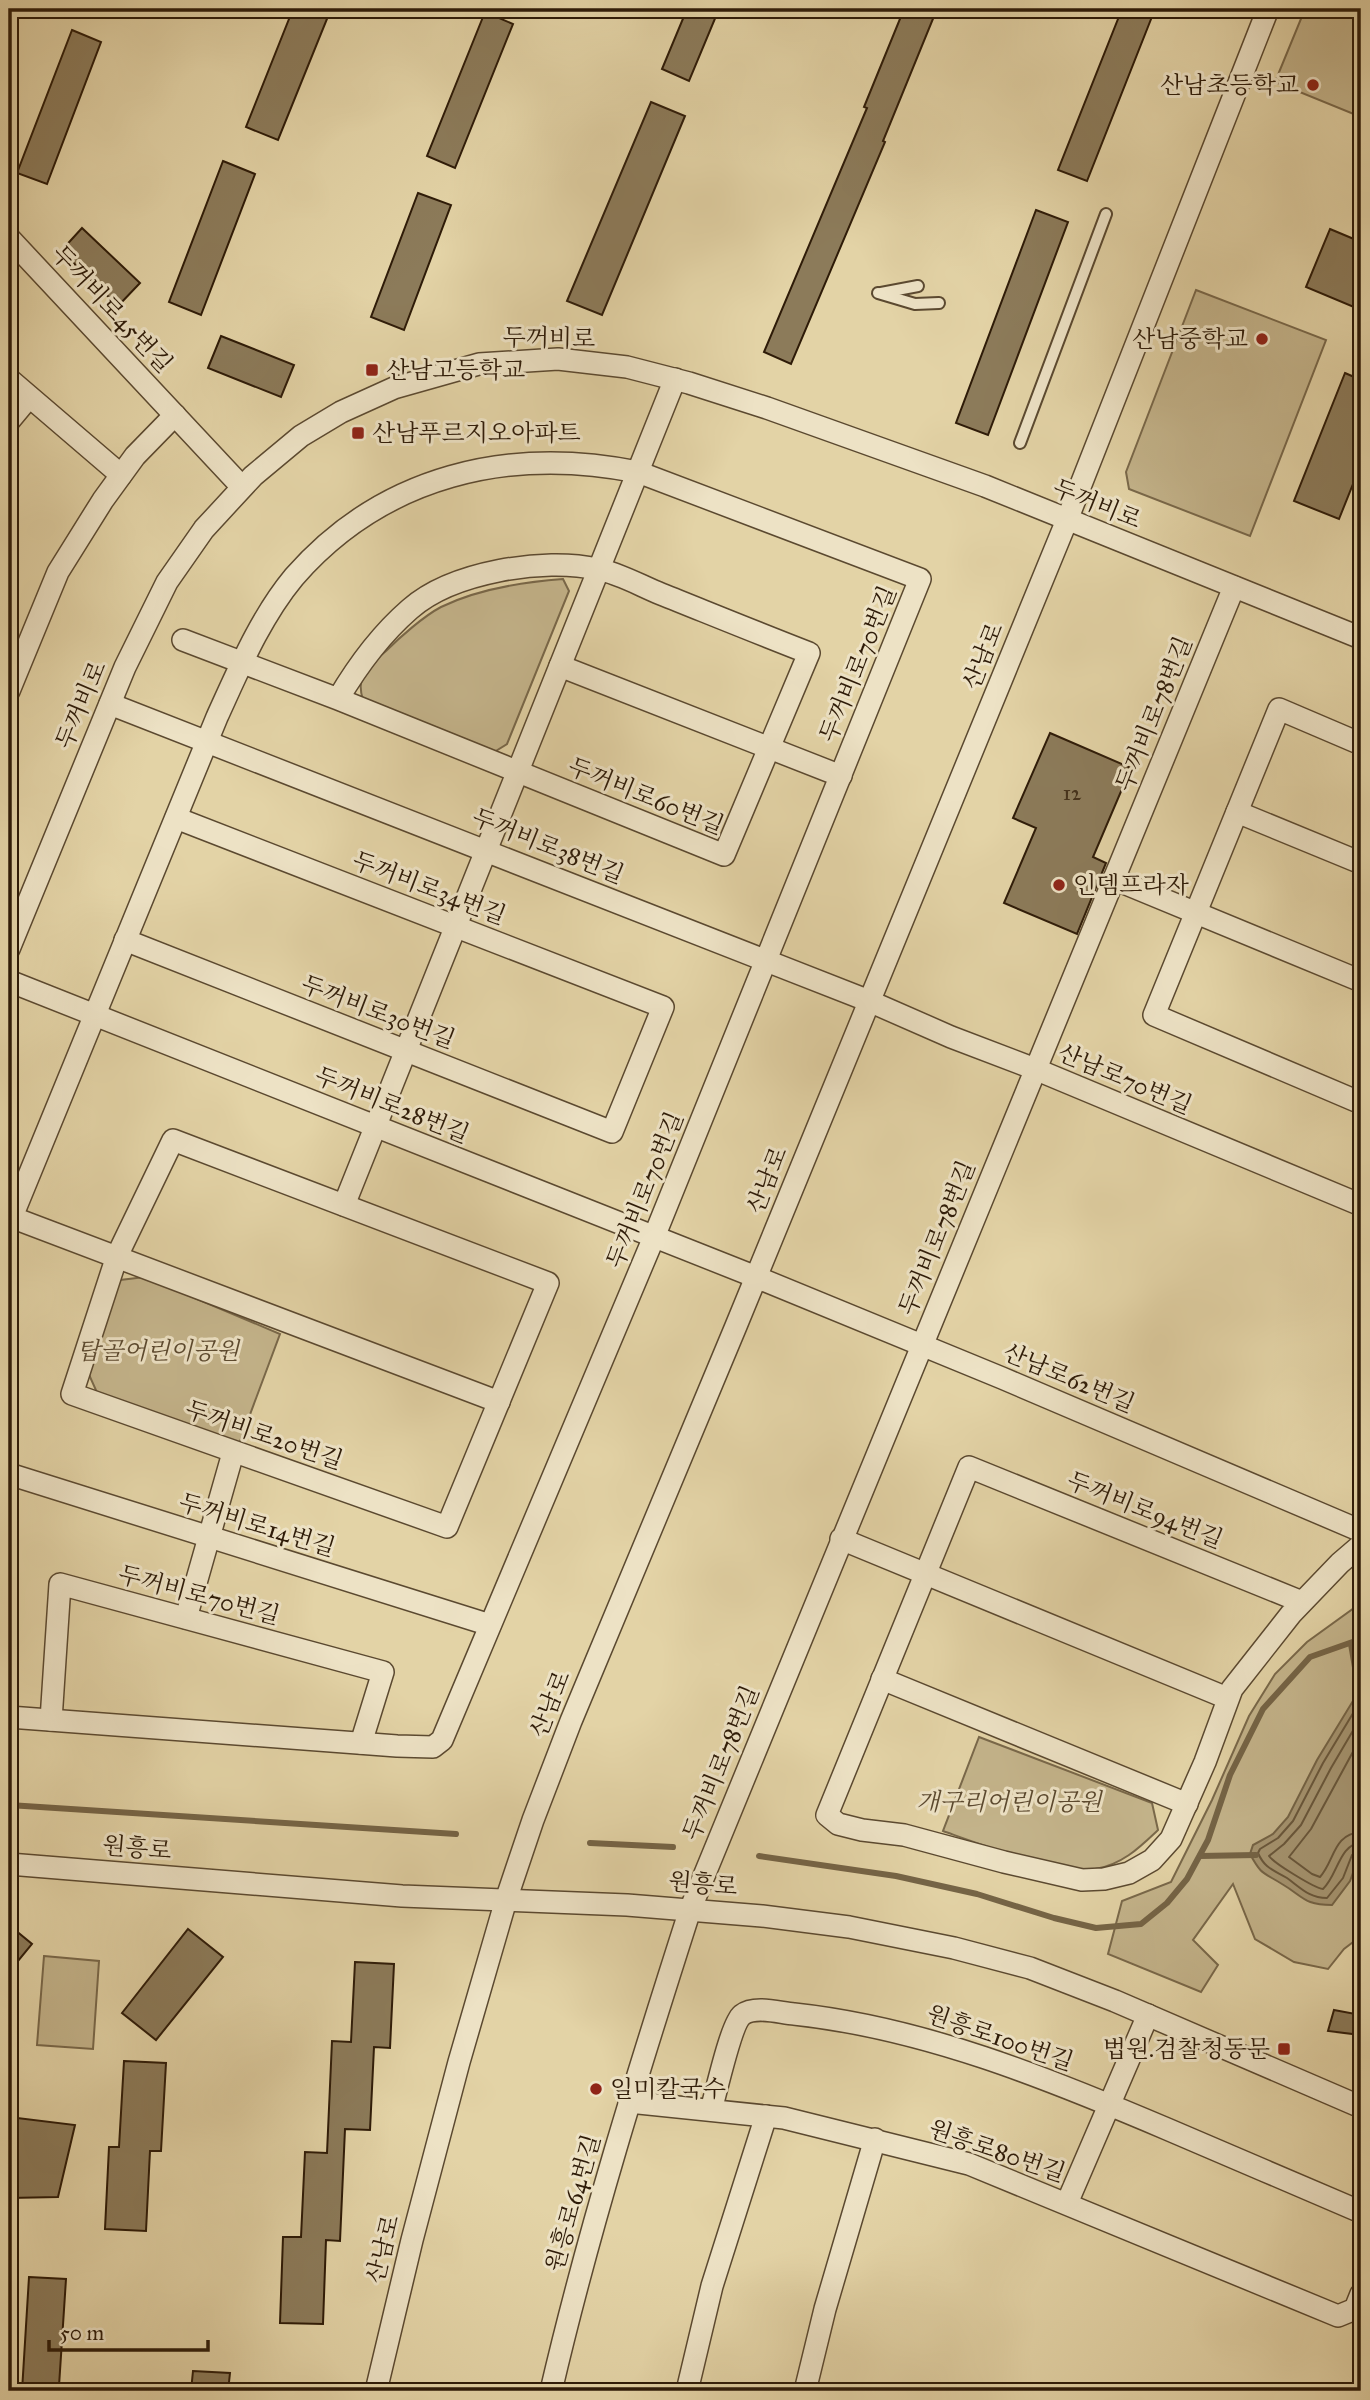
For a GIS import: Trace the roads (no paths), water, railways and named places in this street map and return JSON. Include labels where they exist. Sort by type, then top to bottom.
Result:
[{"type":"street","name":"산남로","points":[[376,2391],[415,2228],[506,1900],[570,1721],[1067,520],[1268,9]]},
{"type":"street","name":"두꺼비로45번길","points":[[9,240],[242,487]]},
{"type":"street","name":"두꺼비로","points":[[9,949],[125,667],[167,582],[204,529],[253,476],[302,436],[341,412],[394,388],[479,364],[558,359],[627,367],[674,379],[767,408],[973,481],[1361,638]]},
{"type":"street","points":[[9,379],[121,475]]},
{"type":"street","points":[[344,1205],[674,379]]},
{"type":"street","points":[[9,421],[29,397]]},
{"type":"street","points":[[9,691],[58,572],[103,500],[135,456],[175,415]]},
{"type":"street","points":[[499,1402],[117,1256],[10,1221],[241,663],[268,613],[293,579],[321,549],[365,516],[400,495],[441,478],[491,466],[539,461],[600,464],[638,472]]},
{"type":"street","name":"두꺼비로70번길","points":[[9,1717],[433,1747],[442,1740],[654,1237],[920,579],[638,472]]},
{"type":"street","name":"두꺼비로60번길","points":[[183,639],[724,855],[809,653],[599,569],[555,564],[524,565],[486,573],[444,589],[412,606],[379,638],[338,699]]},
{"type":"street","name":"두꺼비로78번길","points":[[690,1910],[1234,587]]},
{"type":"street","points":[[560,666],[841,776]]},
{"type":"street","name":"두꺼비로38번길","points":[[110,704],[869,1001]]},
{"type":"street","points":[[1361,744],[1279,709],[1154,1016],[1361,1103]]},
{"type":"street","points":[[1237,812],[1361,863]]},
{"type":"street","name":"두꺼비로34번길","points":[[176,818],[663,1007],[612,1132]]},
{"type":"street","points":[[1114,879],[1361,981]]},
{"type":"street","name":"두꺼비로30번길","points":[[125,940],[612,1132]]},
{"type":"street","name":"두꺼비로28번길","points":[[9,981],[756,1277]]},
{"type":"street","name":"산남로70번길","points":[[869,1001],[1361,1205]]},
{"type":"street","name":"두꺼비로20번길","points":[[173,1140],[344,1205],[548,1283],[447,1527],[72,1394],[117,1256],[173,1140]]},
{"type":"street","name":"산남로62번길","points":[[756,1277],[1361,1531]]},
{"type":"street","points":[[186,1618],[233,1452]]},
{"type":"street","name":"두꺼비로94번길","points":[[925,1573],[969,1467],[1302,1602]]},
{"type":"street","name":"두꺼비로14번길","points":[[9,1474],[490,1625]]},
{"type":"street","points":[[841,1539],[1227,1698]]},
{"type":"street","points":[[925,1573],[827,1815],[838,1824],[862,1830],[904,1835],[1082,1880],[1104,1879],[1129,1872],[1152,1860],[1171,1839],[1205,1762],[1227,1698],[1255,1657],[1302,1602],[1361,1545]]},
{"type":"street","name":"두꺼비로70번길","points":[[51,1720],[60,1584],[383,1672],[361,1743]]},
{"type":"street","points":[[881,1679],[1187,1804]]},
{"type":"street","name":"원흥로","points":[[9,1864],[401,1896],[627,1905],[762,1916],[849,1927],[954,1948],[1030,1968],[1148,2015],[1361,2107]]},
{"type":"street","name":"원흥로64번길","points":[[551,2391],[586,2251],[629,2102],[690,1910]]},
{"type":"street","name":"원흥로100번길","points":[[711,2110],[734,2029],[742,2015],[757,2010],[835,2019],[907,2034],[958,2049],[1110,2105],[1361,2212]]},
{"type":"street","name":"원흥로80번길","points":[[629,2102],[784,2118],[969,2164],[1068,2203],[1148,2015]]},
{"type":"street","points":[[687,2391],[712,2286],[766,2116]]},
{"type":"street","points":[[804,2391],[875,2139]]},
{"type":"street","points":[[1068,2203],[1338,2316],[1355,2309],[1361,2294]]},
{"type":"lane","points":[[1020,443],[1106,214]]},
{"type":"lane","points":[[918,286],[878,293],[915,304],[939,303]]},
{"type":"water","points":[[1359,1691],[1361,1851],[1350,1881],[1332,1905],[1315,1904],[1263,1873],[1250,1854],[1253,1845],[1273,1834],[1288,1817],[1317,1760]]},
{"type":"waterway","points":[[759,1856],[896,1876],[977,1894],[1096,1928],[1141,1924],[1167,1903],[1187,1879],[1208,1840],[1230,1775],[1263,1709],[1310,1657],[1361,1639]]},
{"type":"waterway","points":[[1351,1644],[1358,1697]]},
{"type":"waterway","points":[[9,1805],[456,1834]]},
{"type":"waterway","points":[[590,1843],[673,1847]]},
{"type":"waterway","points":[[1200,1856],[1256,1855]]},
{"type":"place","name":"산남초등학교","points":[[1313,85]]},
{"type":"place","name":"산남중학교","points":[[1262,339]]},
{"type":"place","name":"산남고등학교","points":[[372,370]]},
{"type":"place","name":"산남푸르지오아파트","points":[[358,433]]},
{"type":"place","name":"인뎀프라자","points":[[1059,885]]},
{"type":"place","name":"법원.검찰청동문","points":[[1284,2049]]},
{"type":"place","name":"일미칼국수","points":[[596,2089]]},
{"type":"park label","name":"탑골어린이공원","points":[[158,1351]]},
{"type":"park label","name":"개구리어린이공원","points":[[1009,1802]]}]
